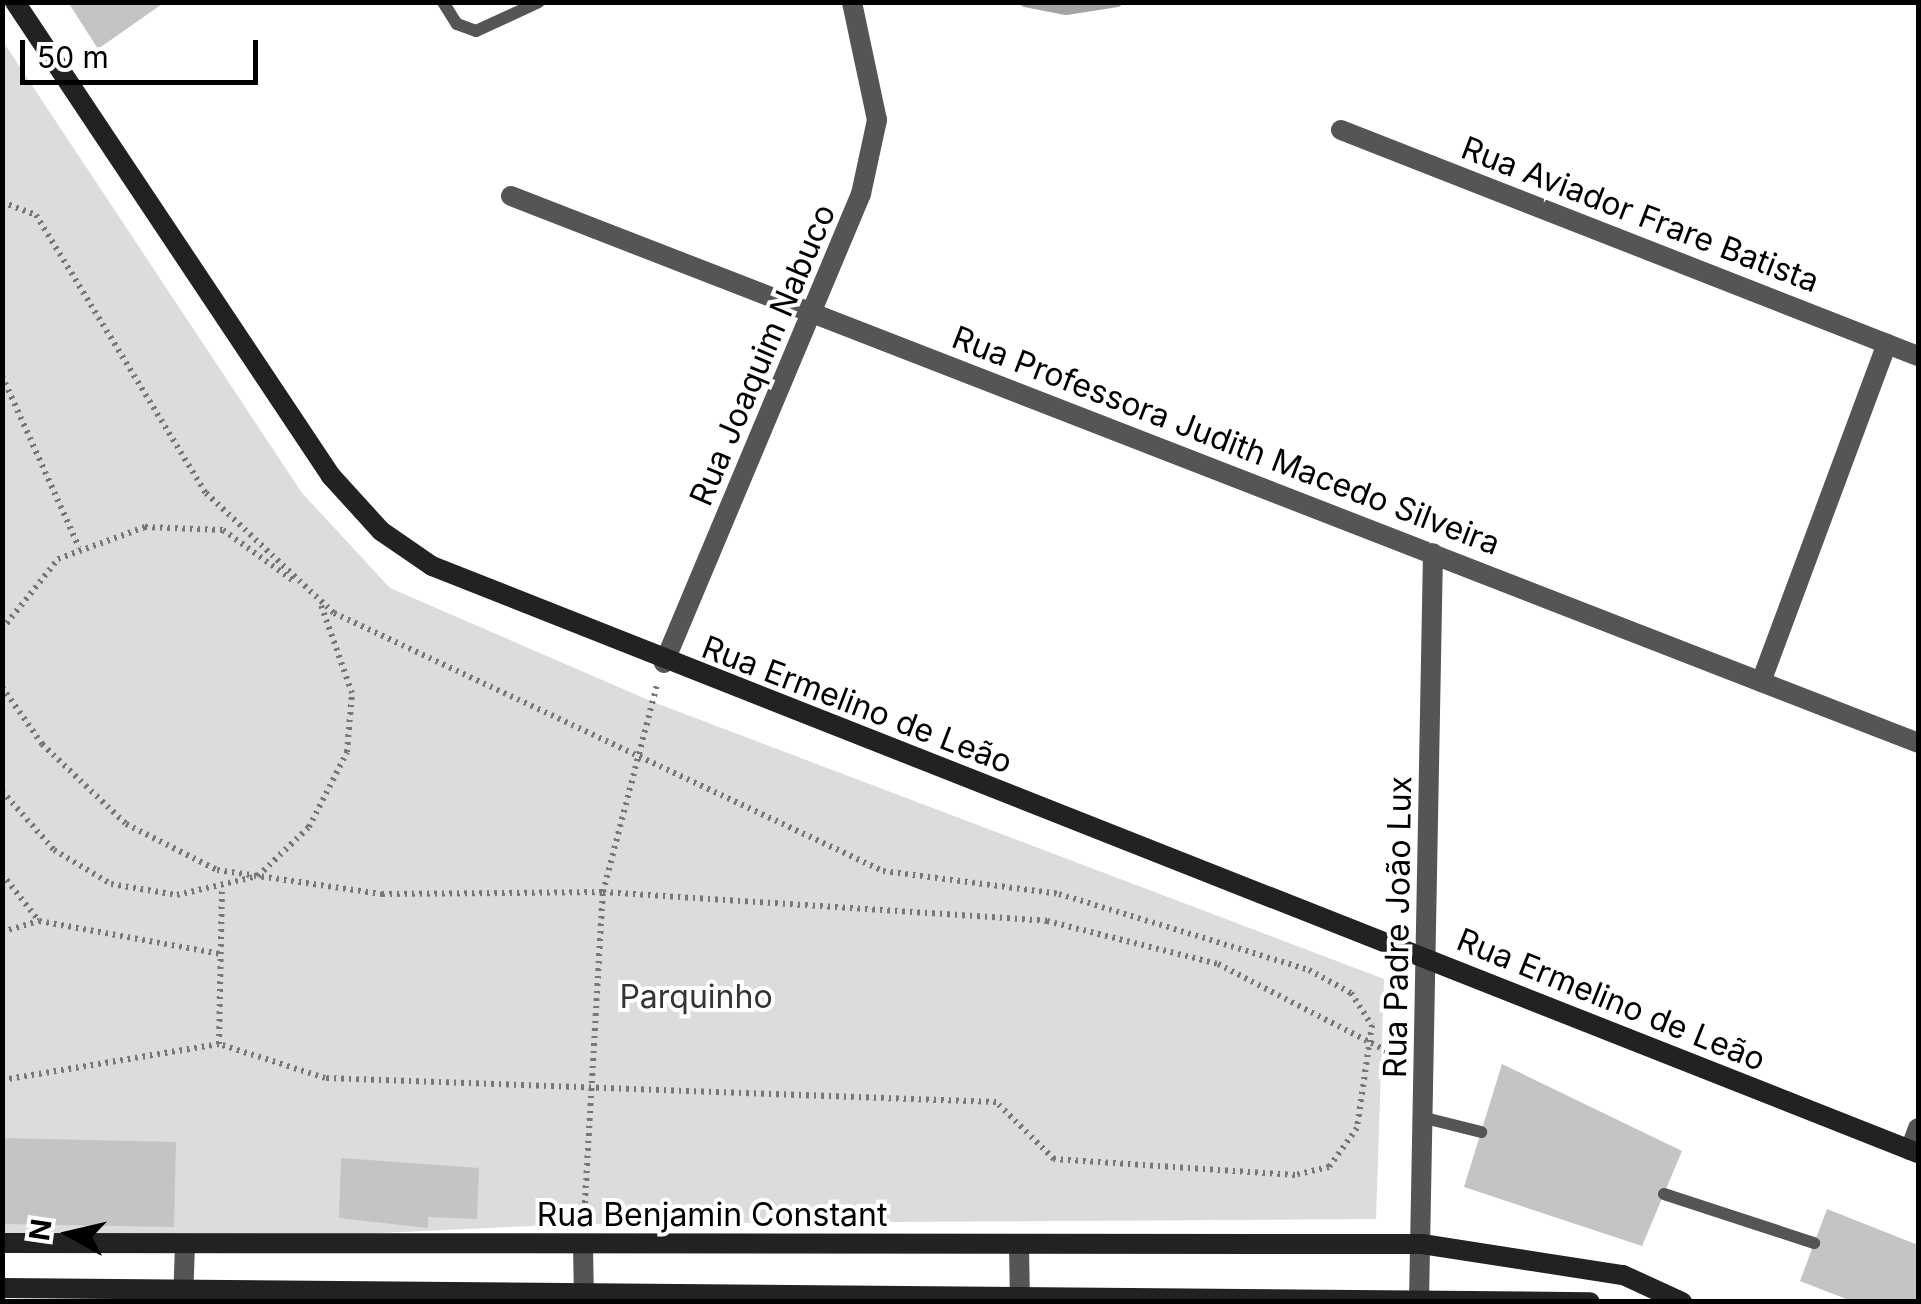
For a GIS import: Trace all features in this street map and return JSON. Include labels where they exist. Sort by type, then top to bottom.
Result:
[{"type":"main road","name":"Rua Ermelino de Leão","points":[[14,2],[331,476],[382,532],[432,566],[664,663],[1914,1152]]},
{"type":"main road","name":"Rua Benjamin Constant","points":[[2,1244],[1422,1244],[1623,1274],[1682,1302]]},
{"type":"main road","points":[[2,1288],[184,1296],[1419,1298],[1590,1302]]},
{"type":"street","name":"Rua Joaquim Nabuco","points":[[664,663],[818,314],[876,120],[852,2]]},
{"type":"street","name":"Rua Aviador Frare Batista","points":[[1340,130],[1918,356]]},
{"type":"street","name":"Rua Professora Judith Macedo Silveira","points":[[511,196],[1918,743]]},
{"type":"street","points":[[1761,682],[1886,344]]},
{"type":"street","name":"Rua Padre João Lux","points":[[1419,1298],[1433,553]]},
{"type":"street","points":[[1914,1152],[1918,1128]]},
{"type":"street","points":[[184,1296],[185,1245]]},
{"type":"street","points":[[583,1245],[584,1296]]},
{"type":"street","points":[[1019,1246],[1020,1300]]},
{"type":"lane","points":[[443,2],[457,24],[476,31],[539,2]]},
{"type":"lane","points":[[1425,1118],[1481,1132]]},
{"type":"lane","points":[[1664,1194],[1814,1244]]},
{"type":"path","points":[[2,202],[36,215],[206,493],[318,598],[352,693],[347,752],[309,827],[258,876],[222,888],[144,892],[81,872],[2,791]]},
{"type":"path","points":[[2,376],[79,547]]},
{"type":"path","points":[[2,629],[24,594],[79,547],[145,527],[211,528],[318,598],[883,871],[1059,894],[1309,970],[1351,992],[1372,1025],[1357,1128],[1330,1167],[1296,1175],[1054,1159],[996,1102],[325,1078],[219,1044],[2,1080]]},
{"type":"path","points":[[583,1245],[586,1090],[603,892],[634,750],[664,663]]},
{"type":"path","points":[[2,687],[42,744],[126,824],[217,870],[382,894],[603,892],[1048,922],[1218,964],[1368,1047],[1426,1069]]},
{"type":"path","points":[[2,874],[39,921]]},
{"type":"path","points":[[219,1044],[222,888]]},
{"type":"path","points":[[2,932],[39,921],[220,954]]},
{"type":"green space","name":"Parquinho","points":[[2,40],[302,493],[390,588],[653,702],[1384,979],[1376,1219],[574,1224],[189,1242],[3,1234]]},
{"type":"building","points":[[68,2],[165,2],[98,49]]},
{"type":"building","points":[[1502,1064],[1682,1151],[1642,1246],[1464,1187]]},
{"type":"building","points":[[2,1138],[176,1142],[174,1227],[2,1224]]},
{"type":"building","points":[[341,1158],[479,1168],[477,1219],[428,1217],[428,1228],[339,1218]]},
{"type":"building","points":[[1827,1209],[1918,1245],[1918,1302],[1854,1302],[1800,1281]]},
{"type":"waterway","points":[[1025,2],[1066,10],[1117,2]]}]
